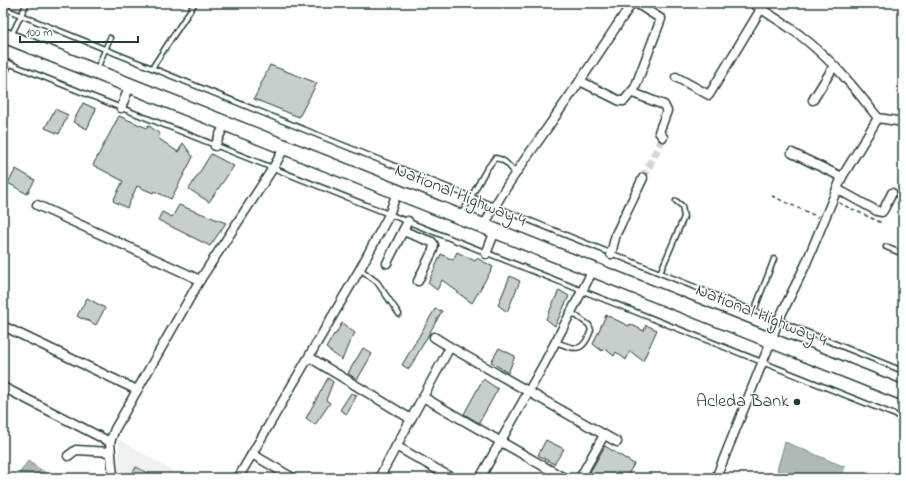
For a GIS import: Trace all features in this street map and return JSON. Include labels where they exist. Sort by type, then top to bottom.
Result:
[{"type":"highway","name":"National Highway 4","points":[[7,36],[903,393]]},
{"type":"street","points":[[486,253],[489,228],[494,206],[632,3]]},
{"type":"street","points":[[580,81],[620,101],[624,101],[633,90],[661,19],[636,3]]},
{"type":"street","points":[[753,3],[800,35],[834,66],[861,96],[878,118],[903,122]]},
{"type":"street","points":[[676,76],[709,95],[761,9]]},
{"type":"street","points":[[813,100],[834,66]]},
{"type":"street","points":[[121,108],[130,85]]},
{"type":"street","points":[[633,90],[634,94],[664,105],[667,110],[659,132],[663,137]]},
{"type":"street","points":[[716,478],[772,341],[778,321],[805,266],[832,199],[842,178],[878,118]]},
{"type":"street","points":[[215,146],[225,123]]},
{"type":"street","points":[[113,478],[110,442],[115,429],[200,280],[285,147]]},
{"type":"street","points":[[792,153],[842,178]]},
{"type":"street","points":[[611,254],[616,234],[643,178]]},
{"type":"street","points":[[837,189],[877,211],[882,212],[892,193]]},
{"type":"street","points":[[238,478],[360,269],[389,214],[397,192]]},
{"type":"street","points":[[37,205],[200,280]]},
{"type":"street","points":[[387,263],[408,221]]},
{"type":"street","points":[[403,231],[432,242],[434,245],[418,281]]},
{"type":"street","points":[[480,478],[556,341],[593,270]]},
{"type":"street","points":[[3,326],[137,390]]},
{"type":"street","points":[[434,337],[617,442]]},
{"type":"street","points":[[379,478],[450,347]]},
{"type":"street","points":[[309,357],[411,419]]},
{"type":"street","points":[[3,387],[110,442]]},
{"type":"street","points":[[423,397],[564,478]]},
{"type":"street","points":[[580,478],[604,435]]},
{"type":"street","points":[[396,446],[452,478]]},
{"type":"street","points":[[68,456],[76,450],[110,452]]},
{"type":"street","points":[[252,454],[293,478]]},
{"type":"lane","points":[[7,36],[21,16],[27,3]]},
{"type":"lane","points":[[152,68],[195,3]]},
{"type":"lane","points":[[3,8],[903,371]]},
{"type":"lane","points":[[96,72],[110,38]]},
{"type":"lane","points":[[3,60],[215,146],[408,221],[903,418]]},
{"type":"lane","points":[[3,78],[10,63]]},
{"type":"lane","points":[[460,217],[486,170],[495,158],[506,162],[515,174]]},
{"type":"lane","points":[[660,273],[684,217],[682,206],[676,201]]},
{"type":"lane","points":[[886,247],[903,254]]},
{"type":"lane","points":[[754,311],[774,259]]},
{"type":"lane","points":[[360,269],[377,282],[398,314]]},
{"type":"lane","points":[[556,341],[571,348],[581,347],[587,342],[591,330],[589,325],[571,312]]},
{"type":"path","points":[[772,196],[823,220]]},
{"type":"path","points":[[832,199],[882,223]]},
{"type":"shaded area","points":[[119,439],[184,478],[118,478]]},
{"type":"shaded area","points":[[785,442],[845,467],[841,478],[798,478],[777,470]]},
{"type":"shaded area","points":[[28,461],[53,478],[16,478]]},
{"type":"building","points":[[270,65],[317,83],[299,117],[254,99]]},
{"type":"building","points":[[83,103],[96,109],[87,129],[73,122]]},
{"type":"building","points":[[55,109],[68,115],[59,134],[45,128]]},
{"type":"building","points":[[119,116],[147,128],[148,125],[160,134],[158,138],[178,152],[183,143],[193,157],[171,199],[154,191],[153,193],[137,186],[127,208],[113,201],[123,181],[93,165]]},
{"type":"building","points":[[211,154],[234,166],[209,202],[189,189]]},
{"type":"building","points":[[16,169],[35,180],[27,194],[8,183]]},
{"type":"building","points":[[179,205],[226,223],[210,246],[158,220],[162,212],[172,217]]},
{"type":"building","points":[[457,252],[475,261],[477,258],[493,267],[472,303],[442,280],[437,290],[428,283],[441,254],[453,260]]},
{"type":"building","points":[[510,276],[520,281],[507,312],[498,305]]},
{"type":"building","points":[[559,290],[569,296],[555,326],[546,319]]},
{"type":"building","points":[[87,298],[105,308],[96,325],[77,316]]},
{"type":"building","points":[[435,309],[442,311],[409,369],[402,365]]},
{"type":"building","points":[[606,315],[629,326],[630,324],[644,331],[646,325],[657,330],[643,361],[630,351],[626,360],[616,352],[614,356],[604,348],[602,351],[593,344]]},
{"type":"building","points":[[342,323],[355,333],[342,360],[326,348]]},
{"type":"building","points":[[363,348],[372,354],[357,380],[348,373]]},
{"type":"building","points":[[499,348],[515,356],[508,373],[491,362]]},
{"type":"building","points":[[328,378],[333,382],[326,400],[330,403],[315,425],[306,418]]},
{"type":"building","points":[[483,379],[498,389],[479,423],[464,414]]},
{"type":"building","points":[[351,393],[357,395],[347,414],[340,410]]},
{"type":"building","points":[[546,440],[564,449],[554,464],[538,455]]},
{"type":"building","points":[[605,446],[634,464],[626,478],[601,478],[590,472]]},
{"type":"building","points":[[136,467],[158,478],[130,478]]},
{"type":"tunnel","points":[[643,178],[663,137]]},
{"type":"place","name":"Acleda Bank","points":[[797,402]]}]
